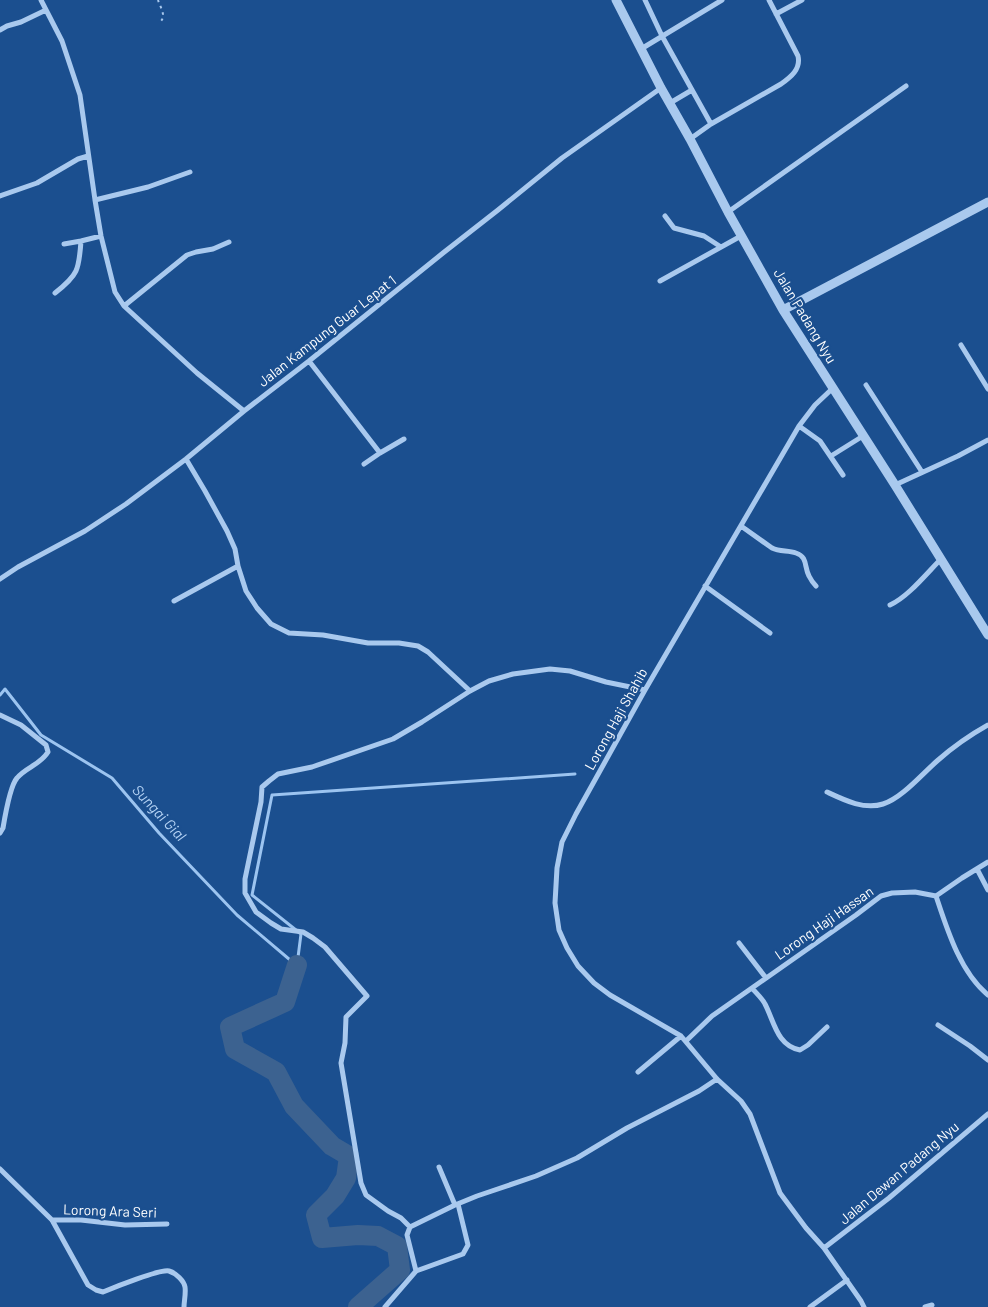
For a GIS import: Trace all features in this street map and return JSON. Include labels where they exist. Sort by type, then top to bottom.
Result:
[{"type":"street","points":[[41,0],[62,41],[78,87],[101,236],[115,292],[124,306],[197,373],[244,411]]},
{"type":"street","name":"Jalan Padang Nyu","points":[[616,0],[728,212],[784,310],[988,635]]},
{"type":"street","points":[[646,0],[662,36],[711,124]]},
{"type":"street","points":[[641,50],[722,0]]},
{"type":"street","points":[[690,139],[711,124],[781,84],[798,67],[800,62],[798,56],[769,0]]},
{"type":"street","points":[[776,14],[802,0]]},
{"type":"street","points":[[0,30],[46,10]]},
{"type":"street","points":[[728,212],[906,86]]},
{"type":"street","name":"Jalan Kampung Guar Lepat 1","points":[[0,579],[18,567],[85,531],[126,504],[186,459],[562,158],[661,88]]},
{"type":"street","points":[[670,104],[692,90]]},
{"type":"street","points":[[0,196],[37,183],[78,158],[88,156]]},
{"type":"street","points":[[95,200],[148,187],[190,172]]},
{"type":"street","points":[[784,310],[988,202]]},
{"type":"street","points":[[665,216],[674,228],[704,236],[721,247]]},
{"type":"street","points":[[64,244],[101,236]]},
{"type":"street","points":[[660,281],[742,236]]},
{"type":"street","points":[[55,293],[69,282],[75,274],[79,265],[81,241]]},
{"type":"street","points":[[124,306],[187,255],[213,249],[229,242]]},
{"type":"street","points":[[961,345],[988,389]]},
{"type":"street","points":[[309,361],[380,453]]},
{"type":"street","points":[[866,385],[922,472]]},
{"type":"street","name":"Lorong Haji Shahib","points":[[833,388],[815,404],[799,426],[645,690],[576,814],[562,842],[557,868],[555,903],[559,930],[578,966],[594,983],[610,995],[681,1036],[750,1114],[780,1193],[806,1228],[824,1248],[862,1301],[864,1307]]},
{"type":"street","points":[[799,426],[820,441],[843,475]]},
{"type":"street","points":[[830,456],[864,436]]},
{"type":"street","points":[[364,464],[404,439]]},
{"type":"street","points":[[895,485],[988,440]]},
{"type":"street","points":[[186,459],[206,491],[227,531],[235,549],[246,592],[271,624],[289,633],[324,635],[368,643],[399,643],[418,646],[428,652],[470,691]]},
{"type":"street","points":[[741,526],[772,548],[800,555],[806,562],[809,577],[816,586]]},
{"type":"street","points":[[890,605],[898,602],[941,559]]},
{"type":"street","points":[[174,601],[238,566]]},
{"type":"street","points":[[705,586],[770,633]]},
{"type":"street","points":[[410,1227],[401,1218],[388,1211],[366,1194],[361,1183],[340,1063],[345,1043],[346,1017],[367,996],[325,947],[303,932],[281,929],[256,912],[245,893],[245,879],[261,802],[262,787],[278,774],[312,766],[393,739],[470,691],[489,681],[513,674],[550,669],[570,671],[606,682],[645,690]]},
{"type":"street","points":[[0,715],[21,726],[46,745],[48,752],[44,758],[16,778],[0,833]]},
{"type":"street","points":[[827,792],[858,804],[883,804],[901,794],[916,782],[937,760],[988,724]]},
{"type":"street","points":[[988,862],[936,896],[962,962],[988,995]]},
{"type":"street","points":[[977,869],[988,890]]},
{"type":"street","name":"Lorong Haji Hassan","points":[[686,1041],[712,1016],[881,896],[892,893],[915,892],[936,896]]},
{"type":"street","points":[[738,943],[766,978]]},
{"type":"street","points":[[752,988],[765,1004],[774,1026],[789,1047],[800,1050],[827,1027]]},
{"type":"street","points":[[938,1025],[988,1060]]},
{"type":"street","points":[[638,1072],[681,1036]]},
{"type":"street","points":[[416,1271],[407,1235],[410,1227],[457,1204],[536,1176],[576,1158],[627,1128],[699,1091],[717,1078]]},
{"type":"street","name":"Jalan Dewan Padang Nyu","points":[[824,1248],[889,1198],[988,1114]]},
{"type":"street","points":[[385,1307],[416,1271],[463,1254],[468,1245],[457,1204],[438,1167]]},
{"type":"street","points":[[0,1169],[52,1220],[88,1285],[102,1292],[159,1272],[169,1271],[176,1274],[185,1286],[184,1307]]},
{"type":"street","name":"Lorong Ara Seri","points":[[52,1220],[81,1220],[125,1225],[166,1224]]},
{"type":"street","points":[[810,1307],[847,1280]]},
{"type":"street","points":[[925,1307],[932,1305]]},
{"type":"path","points":[[158,0],[164,16],[160,22]]},
{"type":"waterway","name":"Sungai Gial","points":[[0,695],[5,689],[41,735],[112,778],[159,833],[237,915],[296,965]]},
{"type":"waterway","points":[[297,965],[301,934],[252,895],[272,795],[575,774]]},
{"type":"waterway","points":[[297,965],[285,1002],[230,1027],[235,1049],[276,1072],[294,1106],[332,1146],[349,1156],[346,1178],[335,1196],[316,1215],[322,1238],[358,1235],[378,1236],[397,1246],[400,1270],[358,1307]]}]
